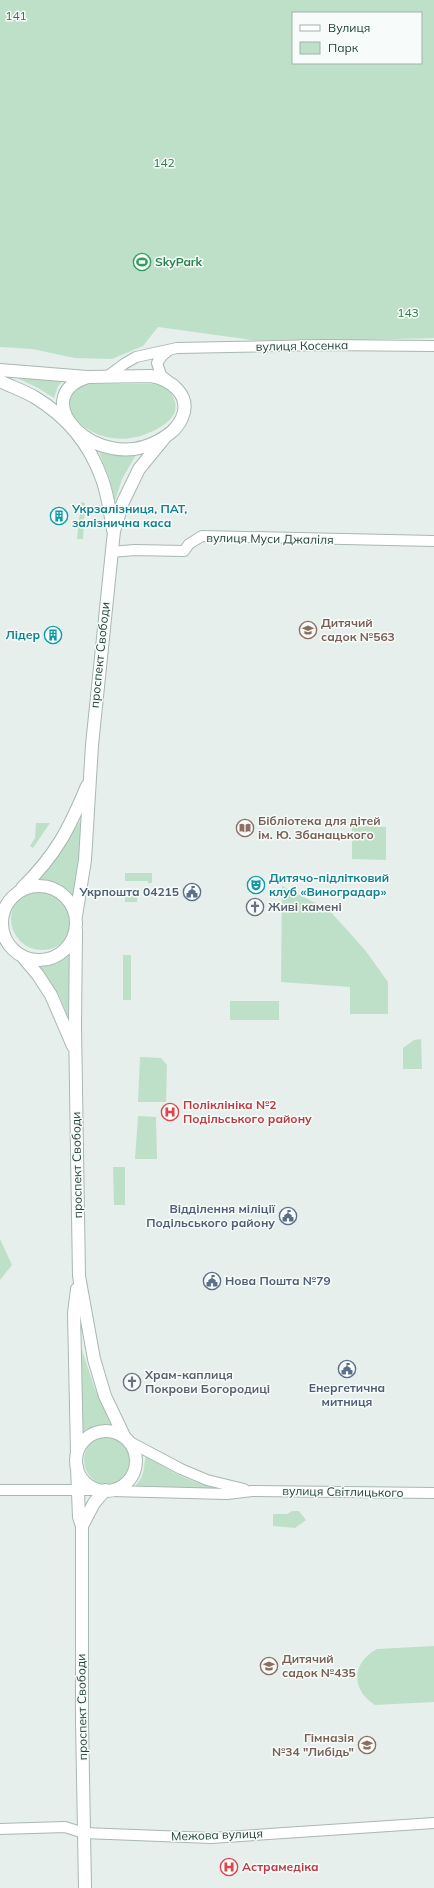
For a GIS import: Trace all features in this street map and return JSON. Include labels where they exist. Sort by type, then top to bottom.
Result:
[{"type":"street","name":"вулиця Косенка","points":[[108,376],[136,357],[171,348],[323,344],[434,346]]},
{"type":"street","points":[[0,381],[34,397],[48,406],[86,439],[100,445],[118,449],[150,445],[166,436],[175,428],[182,417],[184,410],[182,396],[174,384],[161,375],[157,363],[171,348]]},
{"type":"street","points":[[0,370],[88,377],[151,376],[167,380]]},
{"type":"street","points":[[74,429],[66,416],[64,407],[66,393],[74,384],[88,377]]},
{"type":"street","name":"проспект Свободи","points":[[74,429],[90,453],[102,480],[114,531]]},
{"type":"street","name":"проспект Свободи","points":[[76,916],[85,860],[89,780],[99,666],[114,531],[123,502],[139,469],[166,436]]},
{"type":"street","name":"вулиця Муси Джаліля","points":[[111,552],[135,550],[184,551],[189,544],[202,536],[434,541]]},
{"type":"street","name":"проспект Свободи","points":[[18,892],[50,858],[61,841],[74,817],[89,780]]},
{"type":"street","points":[[0,900],[18,892],[41,885],[55,889],[66,897],[76,916],[76,930],[74,936],[66,948],[55,956],[42,960],[18,954],[0,944]]},
{"type":"street","points":[[18,892],[6,905],[2,919],[2,926],[6,940],[18,954]]},
{"type":"street","name":"проспект Свободи","points":[[76,930],[79,1276],[74,1313],[78,1492],[79,1517],[82,1526],[82,1721],[85,1888]]},
{"type":"street","name":"проспект Свободи","points":[[18,954],[38,975],[51,995],[76,1054]]},
{"type":"street","name":"проспект Свободи","points":[[79,1276],[94,1359],[105,1396],[128,1440]]},
{"type":"street","points":[[108,1431],[128,1440],[135,1453],[134,1471],[128,1482],[109,1491],[95,1488],[85,1482],[77,1462],[82,1444],[90,1436],[96,1433],[108,1431]]},
{"type":"street","name":"вулиця Світлицького","points":[[128,1440],[181,1469],[207,1480],[252,1491]]},
{"type":"street","name":"вулиця Світлицького","points":[[0,1490],[227,1494],[252,1491],[434,1493]]},
{"type":"street","name":"проспект Свободи","points":[[82,1526],[94,1502],[109,1491]]},
{"type":"street","name":"Межова вулиця","points":[[0,1829],[65,1827],[84,1833],[212,1838],[434,1823]]},
{"type":"green space","name":"142","points":[[0,0],[434,0],[434,338],[315,341],[252,340],[158,327],[143,346],[112,359],[75,358],[32,349],[0,347]]},
{"type":"green space","points":[[15,377],[65,379],[58,386],[54,398],[38,388]]},
{"type":"green space","points":[[85,384],[159,385],[164,387],[172,394],[176,406],[170,419],[157,429],[143,435],[123,439],[103,436],[89,430],[76,420],[69,407],[69,400],[73,393]]},
{"type":"green space","points":[[99,452],[118,455],[136,455],[122,479],[115,501],[109,477]]},
{"type":"green space","points":[[81,502],[85,503],[83,539],[77,539]]},
{"type":"green space","points":[[83,816],[86,817],[75,902],[65,890],[51,882],[40,881],[40,878],[56,859]]},
{"type":"green space","points":[[36,823],[50,823],[33,848],[30,846],[35,838]]},
{"type":"green space","points":[[352,826],[386,827],[386,860],[352,859]]},
{"type":"green space","points":[[125,873],[152,873],[152,883],[148,883],[148,881],[125,881]]},
{"type":"green space","points":[[282,886],[329,910],[365,950],[388,982],[388,1014],[350,1014],[350,987],[281,982]]},
{"type":"green space","points":[[36,888],[48,888],[64,897],[71,907],[73,919],[71,931],[64,941],[48,950],[36,950],[25,945],[16,936],[11,925],[11,913],[16,902],[25,893]]},
{"type":"green space","points":[[125,889],[138,890],[137,902],[125,902]]},
{"type":"green space","points":[[70,950],[72,1027],[59,995],[38,967],[38,964],[56,960]]},
{"type":"green space","points":[[123,955],[131,955],[131,1000],[123,1000]]},
{"type":"green space","points":[[230,1001],[279,1001],[279,1020],[230,1020]]},
{"type":"green space","points":[[421,1039],[422,1069],[403,1069],[403,1048],[414,1040]]},
{"type":"green space","points":[[140,1057],[161,1058],[167,1065],[166,1102],[138,1102]]},
{"type":"green space","points":[[138,1116],[156,1117],[157,1159],[135,1159]]},
{"type":"green space","points":[[113,1167],[125,1167],[125,1205],[114,1205]]},
{"type":"green space","points":[[0,1239],[12,1265],[0,1280]]},
{"type":"green space","points":[[82,1350],[95,1389],[117,1426],[98,1426],[82,1436],[78,1351]]},
{"type":"green space","points":[[109,1435],[118,1437],[129,1446],[134,1460],[132,1469],[123,1480],[109,1485],[100,1483],[89,1474],[84,1460],[86,1451],[95,1440]]},
{"type":"green space","points":[[148,1454],[170,1470],[187,1479],[212,1487],[212,1490],[133,1488],[141,1478]]},
{"type":"green space","points":[[292,1511],[299,1511],[306,1520],[295,1528],[273,1526],[273,1514],[287,1514]]},
{"type":"green space","points":[[434,1646],[434,1702],[375,1705],[367,1699],[362,1692],[358,1684],[357,1677],[359,1669],[362,1662],[368,1655],[377,1649]]},
{"type":"place","name":"SkyPark","points":[[142,262]]},
{"type":"place","name":"Укрзалізниця, ПАТ, залізнична каса","points":[[59,516]]},
{"type":"place","name":"Дитячий садок №563","points":[[308,630]]},
{"type":"place","name":"Лідер","points":[[53,635]]},
{"type":"place","name":"Бібліотека для дітей ім. Ю. Збанацького","points":[[245,828]]},
{"type":"place","name":"Дитячо-підлітковий клуб «Виноградар»","points":[[256,885]]},
{"type":"place","name":"Укрпошта 04215","points":[[192,892]]},
{"type":"place","name":"Живі камені","points":[[255,907]]},
{"type":"place","name":"Поліклініка №2 Подільського району","points":[[170,1112]]},
{"type":"place","name":"Відділення міліції Подільського району","points":[[288,1216]]},
{"type":"place","name":"Нова Пошта №79","points":[[212,1281]]},
{"type":"place","name":"Енергетична митниця","points":[[347,1369]]},
{"type":"place","name":"Храм-каплиця Покрови Богородиці","points":[[132,1382]]},
{"type":"place","name":"Дитячий садок №435","points":[[269,1666]]},
{"type":"place","name":"Гімназія №34 \"Либідь\"","points":[[367,1745]]},
{"type":"place","name":"Астрамедіка","points":[[229,1867]]},
{"type":"park label","name":"141","points":[[16,16]]},
{"type":"park label","name":"143","points":[[408,313]]}]
